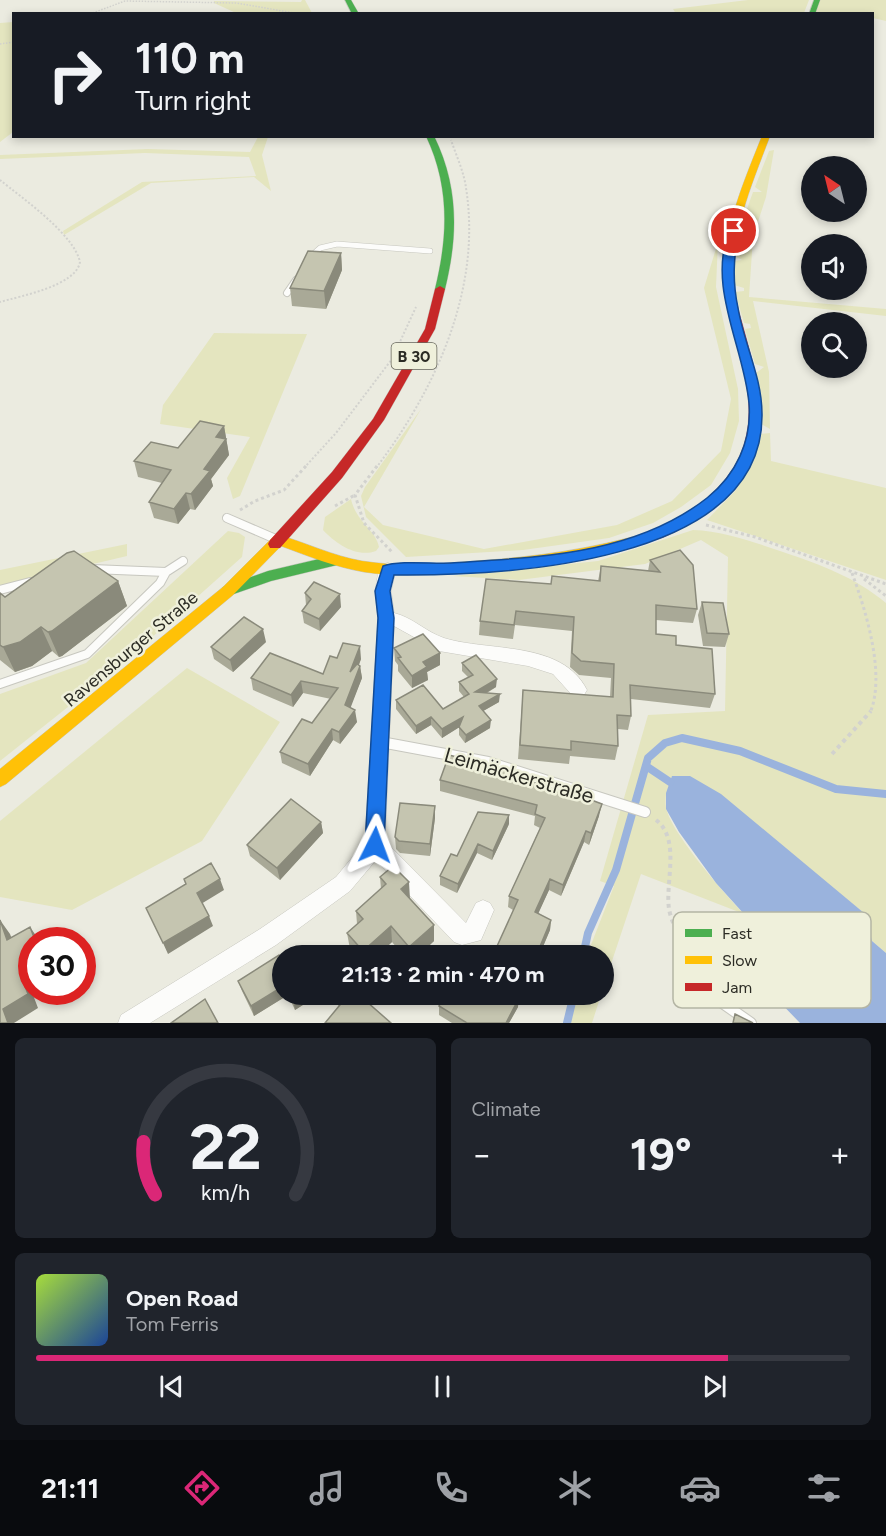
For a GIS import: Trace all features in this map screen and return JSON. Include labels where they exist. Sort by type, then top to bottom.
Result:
[{"type":"street","name":"B 30","points":[[279,540],[337,475],[378,420],[430,329],[449,250],[448,194],[431,138]]},
{"type":"street","points":[[279,540],[332,561],[388,569],[430,570],[553,560],[642,541],[691,518],[725,491],[738,475],[750,448],[756,415],[753,382],[732,309],[727,266],[737,214],[765,138]]},
{"type":"street","name":"Ravensburger Straße","points":[[0,779],[228,591],[279,540]]},
{"type":"street","points":[[228,591],[268,576],[332,561]]},
{"type":"street","points":[[129,1023],[268,937],[343,884],[375,845],[386,618],[383,591],[388,569]]},
{"type":"street","points":[[386,618],[397,620],[439,644],[528,659],[559,669],[578,690]]},
{"type":"street","points":[[375,845],[462,934],[473,932],[483,910]]},
{"type":"lane","points":[[305,265],[321,248],[337,244],[430,251]]},
{"type":"lane","points":[[288,293],[299,275]]},
{"type":"lane","points":[[227,518],[279,540]]},
{"type":"lane","points":[[0,684],[87,654],[160,583],[166,572],[183,561]]},
{"type":"lane","points":[[86,569],[166,572]]},
{"type":"lane","points":[[0,590],[43,579]]},
{"type":"lane","name":"Leimäckerstraße","points":[[381,742],[488,762],[645,812]]},
{"type":"lane","points":[[730,1008],[751,1023]]},
{"type":"path","points":[[95,12],[125,1],[236,3],[288,12]]},
{"type":"path","points":[[0,180],[49,223],[75,250],[80,259],[80,267],[75,274],[62,281],[0,302]]},
{"type":"path","points":[[227,518],[255,501],[284,490],[336,433],[392,359],[417,306]]},
{"type":"path","points":[[691,518],[708,527],[728,530],[790,549],[861,577],[886,584]]},
{"type":"path","points":[[832,754],[870,714],[879,697],[881,680],[873,629],[852,573]]},
{"type":"path","points":[[861,577],[886,596]]},
{"type":"path","points":[[645,812],[664,826],[670,851],[669,910],[673,919]]},
{"type":"green space","points":[[305,0],[311,12],[234,12],[214,1],[301,2]]},
{"type":"green space","points":[[748,0],[809,0],[804,12],[675,12],[673,9]]},
{"type":"green space","points":[[819,0],[886,0],[886,21],[874,18],[874,12],[816,12]]},
{"type":"green space","points":[[12,22],[12,133],[0,142],[0,23]]},
{"type":"green space","points":[[257,138],[268,138],[262,155],[271,191],[254,177],[151,183],[64,235],[63,231],[142,182],[256,176],[249,157],[145,153],[0,159],[0,155],[148,149],[250,152]]},
{"type":"green space","points":[[774,150],[766,197],[753,237],[749,297],[886,309],[886,316],[867,314],[867,312],[753,301],[769,372],[770,429],[761,424],[756,373],[764,367],[755,364],[745,329],[751,328],[750,324],[744,323],[735,292],[744,291],[744,288],[734,285],[734,261],[742,260],[735,256],[740,230],[748,226],[742,223],[753,192],[762,192],[755,187],[769,151]]},
{"type":"green space","points":[[718,242],[716,287],[738,389],[739,421],[730,453],[711,485],[681,507],[653,523],[609,538],[523,550],[406,557],[366,517],[361,496],[365,487],[421,409],[364,507],[383,525],[484,549],[617,525],[672,501],[721,451],[731,399],[704,288]]},
{"type":"green space","points":[[214,333],[307,334],[240,496],[233,499],[227,478],[250,437],[160,424],[163,405]]},
{"type":"green space","points":[[770,433],[771,461],[886,488],[886,580],[707,520],[735,491],[752,464],[759,434]]},
{"type":"green space","points":[[351,499],[357,514],[377,541],[379,547],[376,551],[362,553],[354,551],[334,540],[323,530],[325,517]]},
{"type":"green space","points":[[693,530],[716,532],[761,544],[811,562],[850,579],[886,603],[886,953],[872,941],[871,912],[863,912],[834,890],[666,793],[666,807],[670,818],[687,847],[742,912],[641,874],[614,955],[614,945],[591,945],[614,886],[600,881],[648,715],[725,711],[728,557],[701,540],[645,564],[519,580],[453,576],[598,561]]},
{"type":"green space","points":[[228,531],[245,537],[242,557],[122,664],[0,761],[0,694],[86,663]]},
{"type":"green space","points":[[127,544],[127,556],[0,586],[0,570]]},
{"type":"green space","points":[[187,668],[280,722],[202,841],[72,910],[0,897],[0,821]]},
{"type":"green space","points":[[569,1005],[598,1005],[592,1023],[563,1023]]},
{"type":"water","points":[[672,776],[690,776],[721,794],[863,912],[742,912],[716,883],[679,832],[666,809],[666,793]]},
{"type":"water","points":[[871,938],[886,953],[886,1023],[800,1023],[786,1008],[871,1008]]},
{"type":"building","points":[[308,251],[341,253],[324,291],[290,288]]},
{"type":"building","points":[[200,421],[224,426],[216,437],[226,439],[204,469],[210,471],[191,494],[186,493],[174,509],[149,502],[171,470],[134,461],[151,442],[178,448]]},
{"type":"building","points":[[680,550],[693,565],[697,609],[656,605],[656,634],[676,636],[676,645],[712,649],[715,694],[630,685],[631,716],[617,715],[618,746],[571,741],[571,750],[520,745],[523,690],[613,697],[614,664],[581,661],[572,653],[574,617],[516,611],[514,625],[480,621],[486,579],[551,584],[552,576],[600,581],[601,566],[660,572],[650,560]]},
{"type":"building","points":[[74,551],[118,581],[52,631],[48,632],[41,627],[20,642],[3,647],[0,645],[0,593],[5,597],[67,553]]},
{"type":"building","points":[[314,582],[340,594],[319,619],[302,611],[311,599],[305,593]]},
{"type":"building","points":[[702,602],[723,603],[729,634],[707,633]]},
{"type":"building","points":[[244,617],[263,629],[230,660],[211,647]]},
{"type":"building","points":[[423,634],[440,653],[423,662],[427,667],[412,676],[398,658],[401,657],[394,648]]},
{"type":"building","points":[[343,643],[360,646],[350,672],[357,664],[360,666],[345,705],[355,710],[339,732],[332,729],[308,764],[280,752],[302,719],[312,723],[338,688],[301,681],[291,695],[251,678],[270,653],[323,674],[330,656],[337,658]]},
{"type":"building","points":[[476,655],[497,679],[475,692],[500,694],[479,706],[491,720],[466,735],[459,727],[463,717],[442,729],[431,717],[416,726],[396,700],[423,685],[443,709],[469,694],[459,682],[473,675],[462,663]]},
{"type":"building","points":[[449,755],[495,767],[560,793],[562,789],[602,804],[591,833],[586,831],[563,885],[550,879],[535,912],[551,920],[541,945],[498,945],[518,900],[509,896],[545,818],[535,814],[537,805],[440,780]]},
{"type":"building","points":[[291,799],[321,822],[277,868],[247,845]]},
{"type":"building","points":[[400,803],[435,806],[430,844],[399,841],[395,837]]},
{"type":"building","points":[[478,812],[509,815],[493,851],[478,844],[458,884],[440,876],[451,854],[457,856]]},
{"type":"building","points":[[211,863],[220,879],[197,893],[209,916],[163,943],[146,908],[186,884],[184,879]]},
{"type":"building","points":[[393,866],[409,882],[401,889],[434,925],[411,945],[407,945],[391,926],[370,945],[358,945],[347,933],[363,919],[356,911],[386,884],[380,877]]},
{"type":"building","points":[[0,920],[7,940],[18,934],[18,1000],[3,1009],[8,1023],[0,1023]]},
{"type":"building","points":[[272,959],[272,993],[251,1006],[238,981]]},
{"type":"building","points":[[205,999],[218,1023],[171,1023]]},
{"type":"building","points":[[340,1005],[371,1005],[391,1023],[325,1023]]},
{"type":"building","points":[[515,1005],[506,1023],[467,1023],[439,1006]]},
{"type":"building","points":[[735,1014],[753,1023],[733,1023]]},
{"type":"waterway","points":[[585,945],[588,933],[616,870],[648,758],[665,743],[682,738],[740,751],[836,789],[886,794]]},
{"type":"waterway","points":[[646,766],[670,782]]},
{"type":"waterway","points":[[567,1023],[571,1005]]},
{"type":"traffic: fast","points":[[348,0],[355,12]]},
{"type":"traffic: fast","points":[[813,12],[817,0]]},
{"type":"traffic: fast","points":[[431,138],[445,176],[450,221],[447,264],[440,289]]},
{"type":"traffic: fast","points":[[228,591],[268,576],[332,561]]},
{"type":"traffic: slow","points":[[730,295],[728,254],[732,234],[743,194],[765,138]]},
{"type":"traffic: slow","points":[[279,540],[351,564],[421,570],[566,558],[650,537]]},
{"type":"traffic: slow","points":[[0,779],[228,591],[275,544]]},
{"type":"traffic: jam","points":[[275,544],[337,475],[378,420],[430,329],[440,289]]},
{"type":"traffic: jam","points":[[650,537],[672,528],[711,503],[740,469],[749,450],[754,427],[755,403],[748,362],[730,295]]},
{"type":"route","points":[[375,845],[386,618],[383,591],[388,569],[430,570],[542,562],[615,549],[654,537],[673,528],[691,518],[725,491],[738,475],[750,448],[756,415],[753,382],[732,309],[727,266],[734,231]]}]
